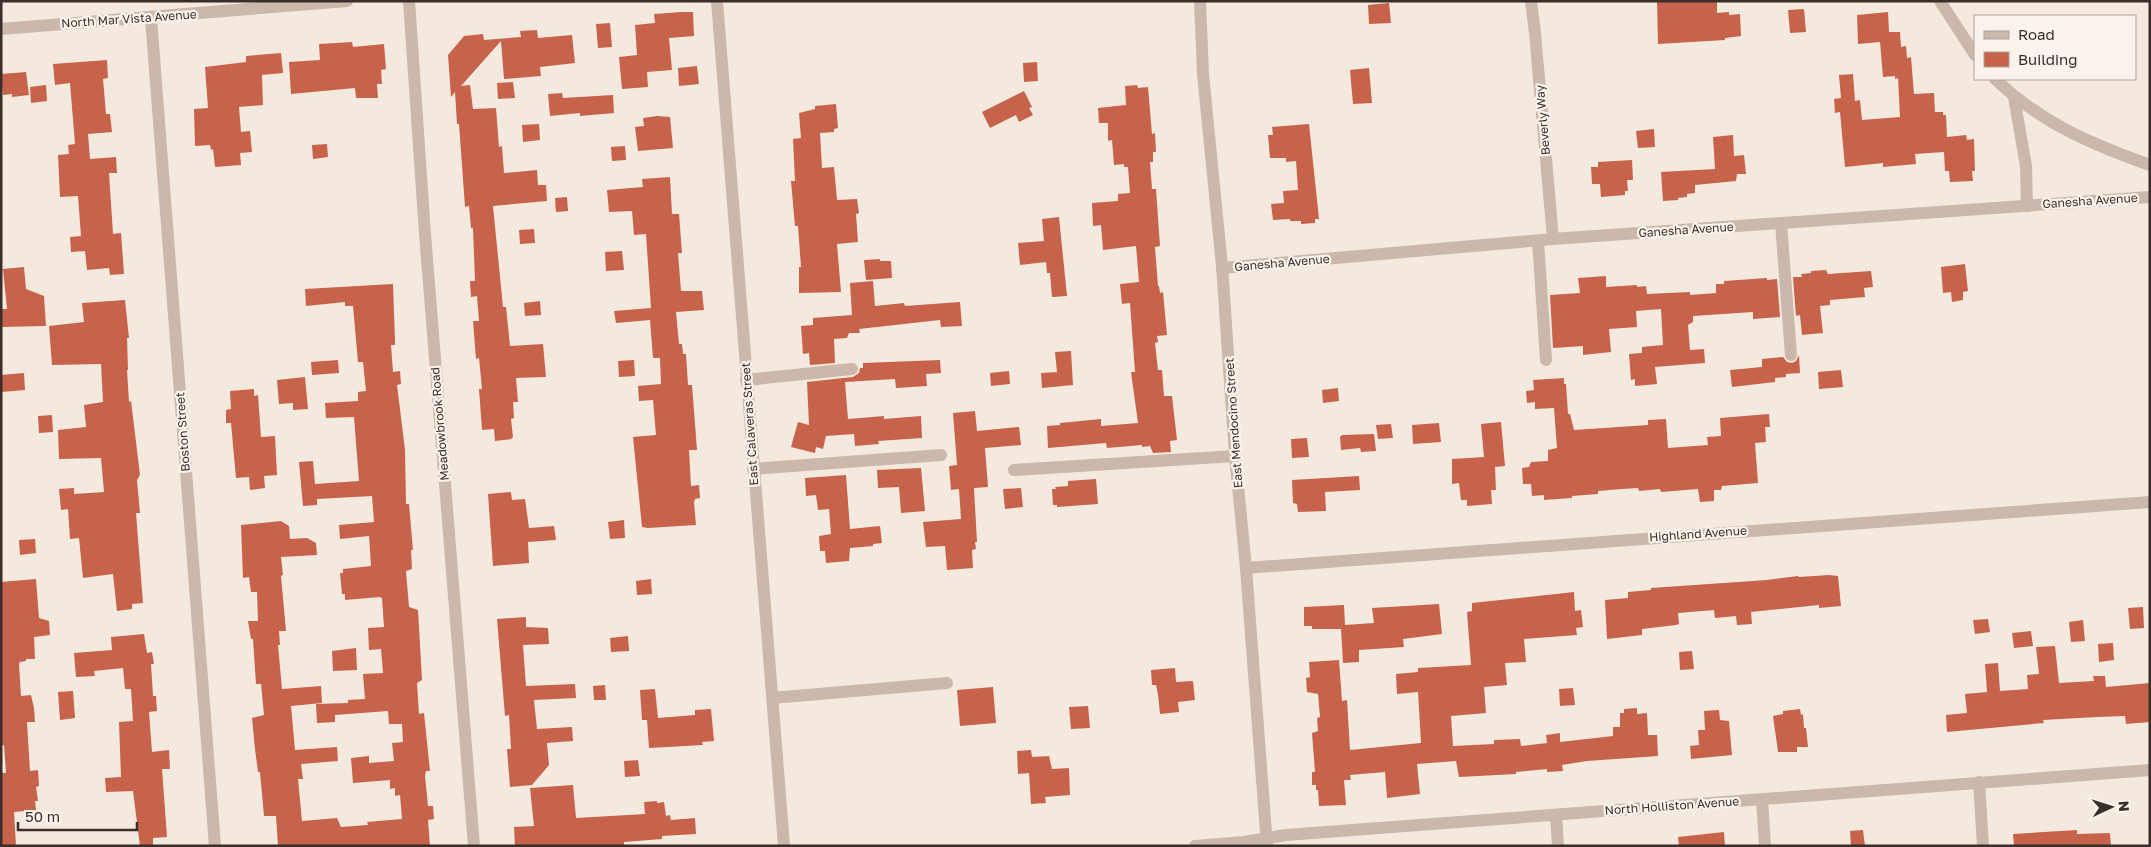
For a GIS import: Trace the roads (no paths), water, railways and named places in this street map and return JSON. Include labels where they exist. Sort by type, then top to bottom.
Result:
[{"type":"street","name":"North Mar Vista Avenue","points":[[1,28],[151,18],[347,1]]},
{"type":"street","name":"Meadowbrook Road","points":[[409,1],[425,234],[474,846]]},
{"type":"street","name":"East Calaveras Street","points":[[717,1],[784,846]]},
{"type":"street","name":"East Mendocino Street","points":[[1200,1],[1203,74],[1222,268],[1266,842]]},
{"type":"street","name":"Beverly Way","points":[[1531,1],[1552,239]]},
{"type":"street","points":[[1940,1],[1974,53]]},
{"type":"street","name":"Boston Street","points":[[151,18],[215,846]]},
{"type":"street","points":[[1996,80],[2014,98],[2046,120],[2077,136],[2150,165]]},
{"type":"street","points":[[2014,98],[2026,166],[2027,206]]},
{"type":"street","name":"Ganesha Avenue","points":[[1222,268],[1552,239],[2150,197]]},
{"type":"street","points":[[1781,223],[1791,355]]},
{"type":"street","points":[[1538,241],[1546,360]]},
{"type":"street","points":[[746,380],[852,369]]},
{"type":"street","points":[[753,469],[941,455]]},
{"type":"street","points":[[1014,470],[1235,456]]},
{"type":"street","name":"Highland Avenue","points":[[1246,568],[2150,502]]},
{"type":"street","points":[[772,698],[947,684]]},
{"type":"street","name":"North Holliston Avenue","points":[[1195,846],[1266,842],[1286,835],[2150,770]]},
{"type":"street","points":[[1979,782],[1983,846]]},
{"type":"street","points":[[1762,799],[1765,846]]},
{"type":"street","points":[[1556,815],[1558,846]]}]
